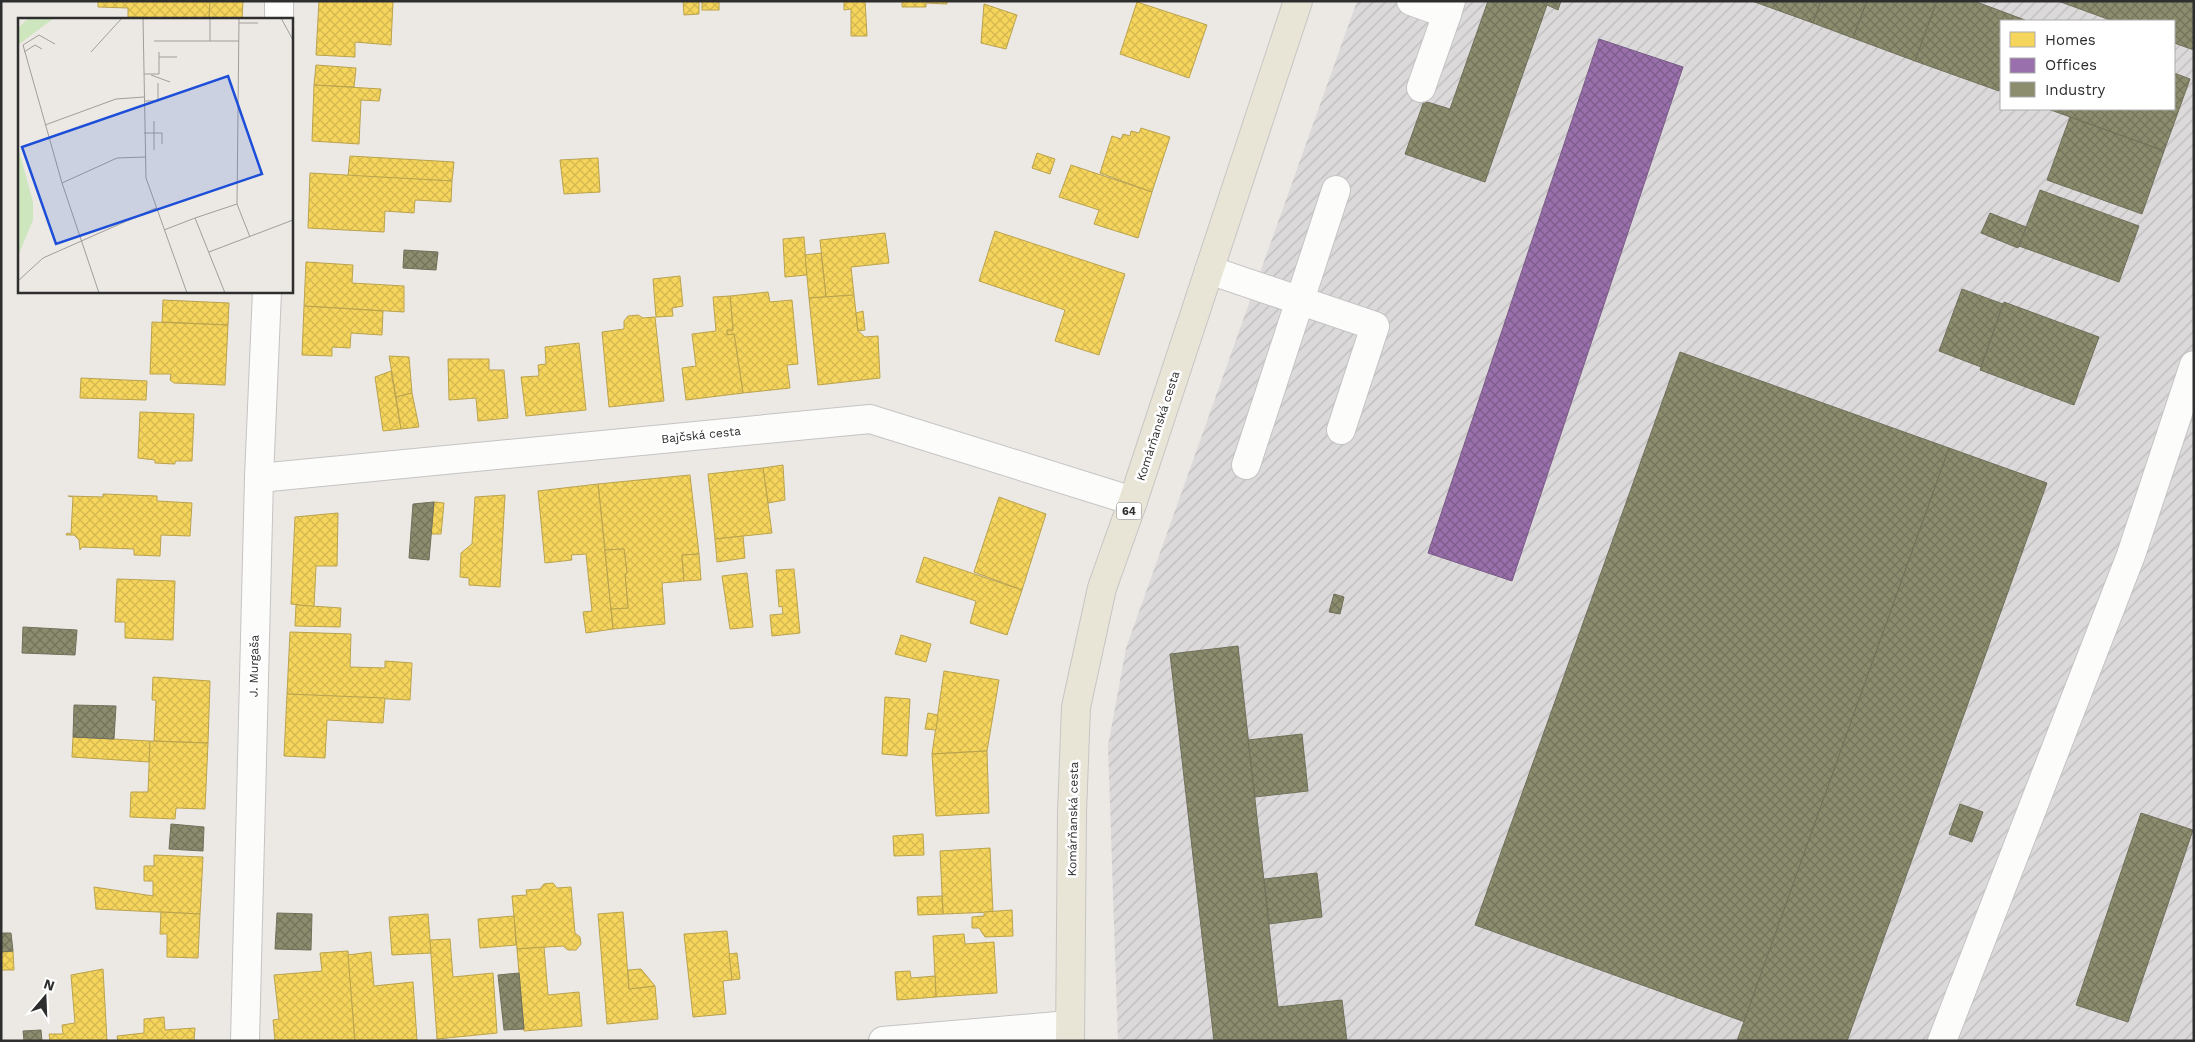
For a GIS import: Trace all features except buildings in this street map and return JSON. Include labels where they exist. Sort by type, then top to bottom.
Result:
[{"type":"main road","name":"Komárňanská cesta","points":[[1070,1033],[1076,707],[1102,588],[1133,501],[1298,1]]},
{"type":"street","points":[[278,18],[279,1]]},
{"type":"street","points":[[1411,1],[1449,7],[1421,88]]},
{"type":"street","points":[[1246,464],[1336,190]]},
{"type":"street","points":[[1209,270],[1375,326],[1341,430]]},
{"type":"street","name":"J. Murgaša","points":[[245,1041],[259,478],[267,292]]},
{"type":"street","points":[[1942,1041],[2131,555],[2194,365]]},
{"type":"street","name":"Bajčská cesta","points":[[259,478],[870,418],[1133,501]]},
{"type":"street","points":[[883,1041],[1070,1033]]},
{"type":"shaded area","points":[[1357,1],[2194,1],[2194,1041],[1118,1041],[1108,746],[1126,648]]}]
